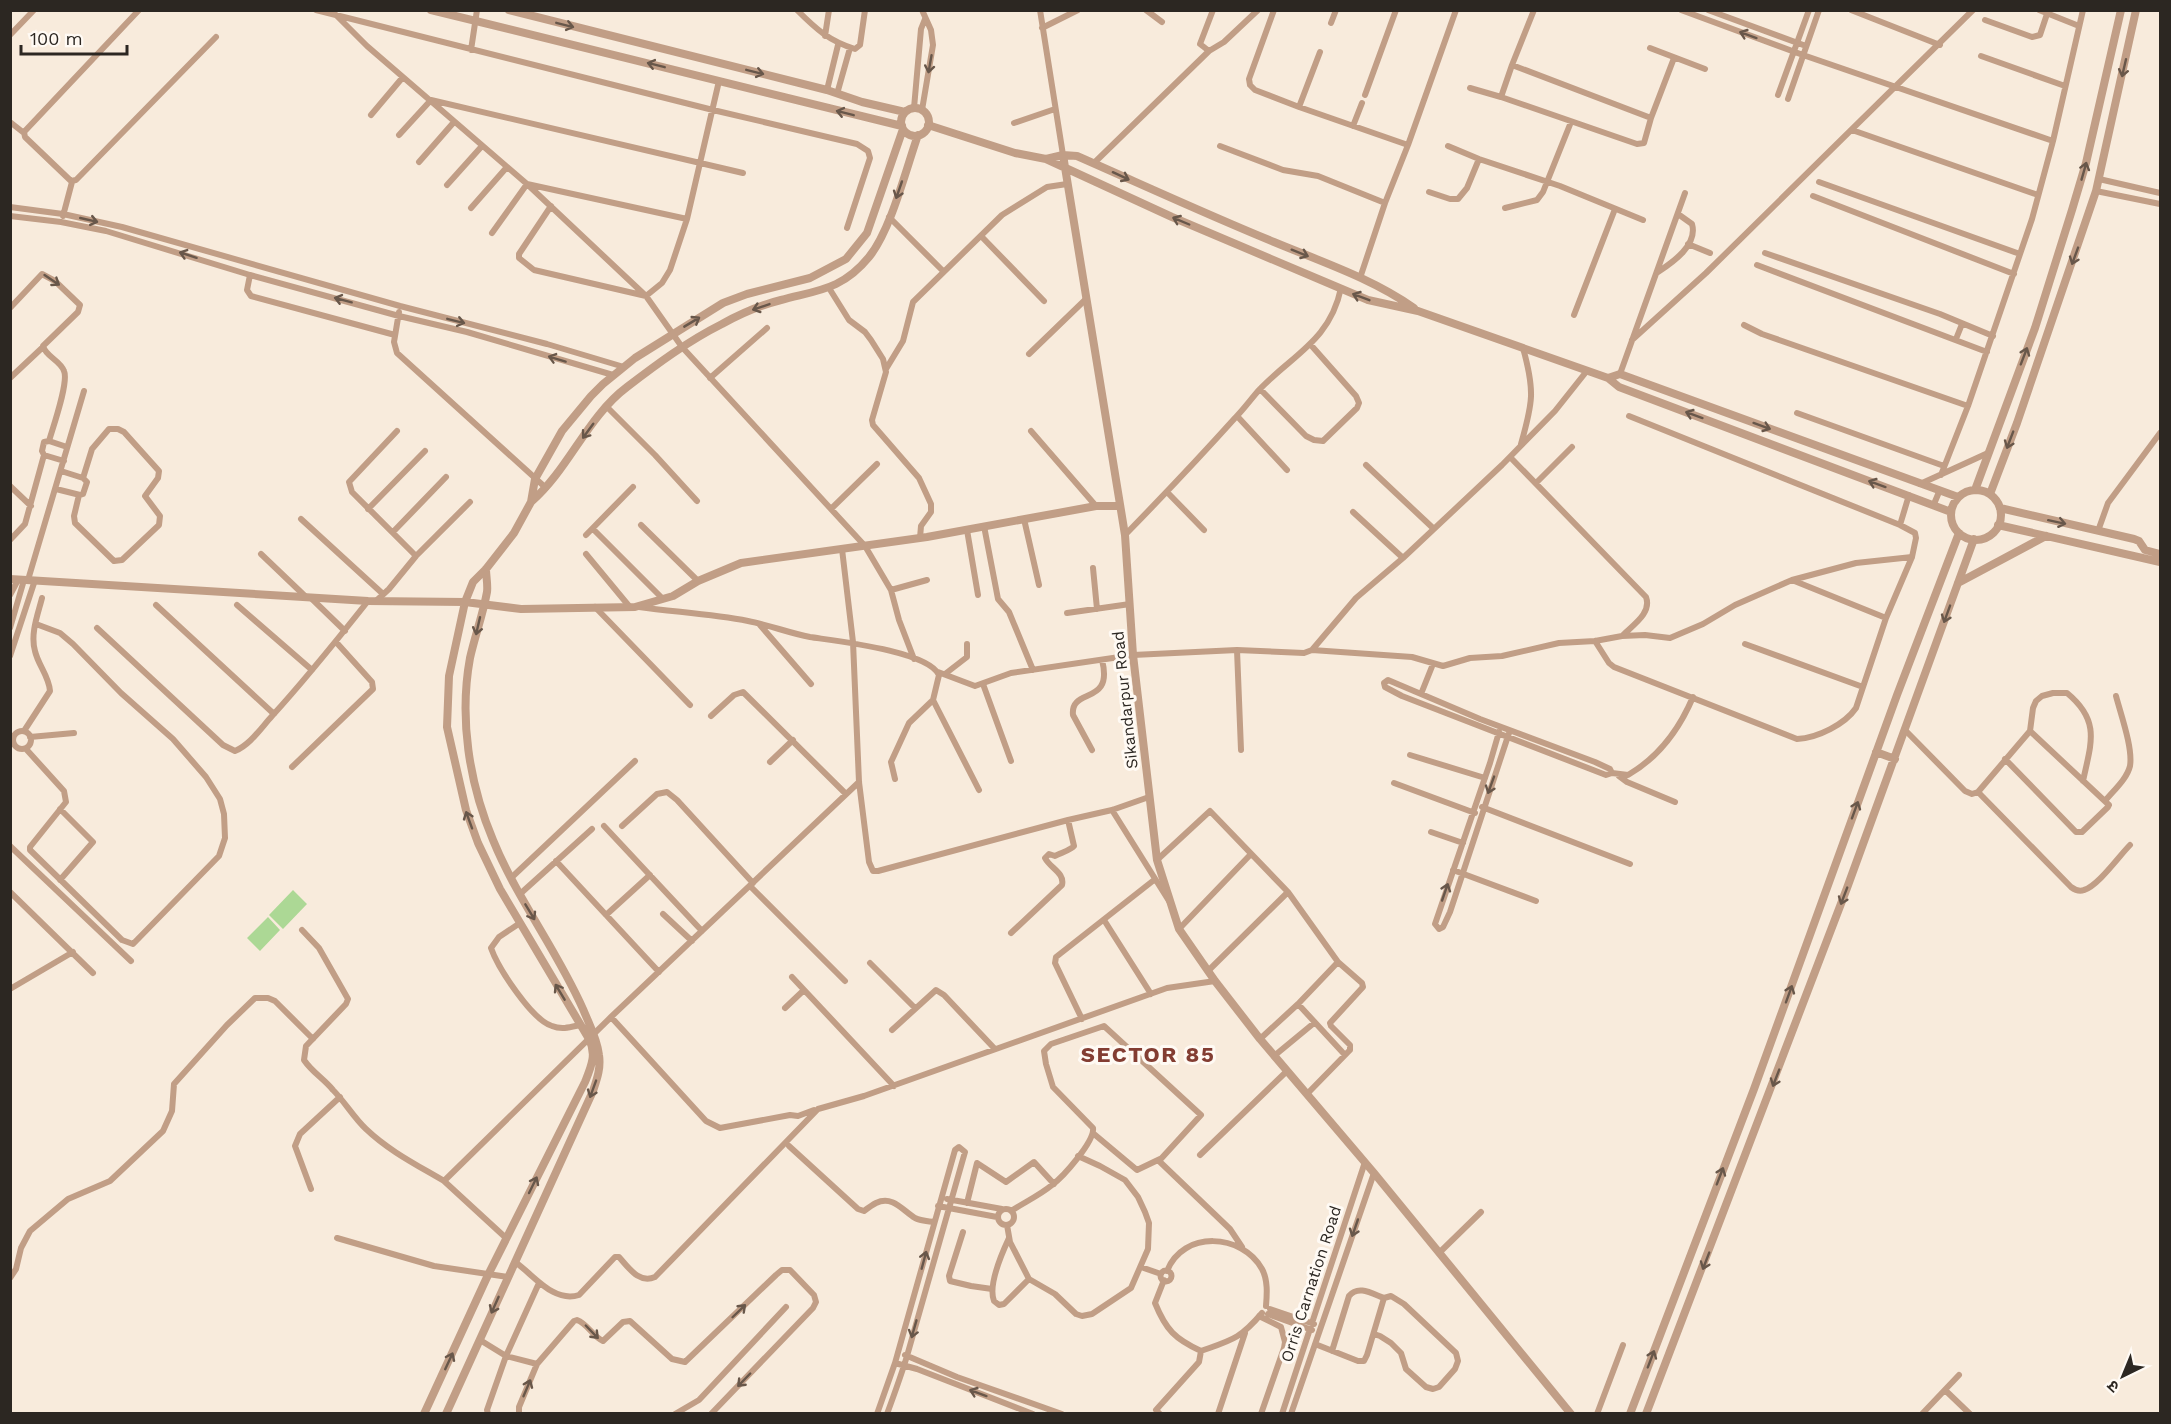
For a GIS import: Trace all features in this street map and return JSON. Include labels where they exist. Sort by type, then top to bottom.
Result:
[{"type":"street","points":[[10,36],[34,10]]},
{"type":"street","points":[[24,134],[139,10]]},
{"type":"street","points":[[316,10],[863,147],[868,151],[870,159],[847,228]]},
{"type":"street","points":[[431,10],[902,128],[911,135],[924,132],[928,124],[927,117],[918,109]]},
{"type":"street","points":[[471,50],[477,10]]},
{"type":"street","points":[[509,10],[827,90],[905,112],[918,109]]},
{"type":"street","points":[[797,10],[838,45],[857,49],[860,45],[865,10]]},
{"type":"street","points":[[825,36],[829,10]]},
{"type":"street","points":[[918,109],[933,45],[931,30],[922,10]]},
{"type":"street","points":[[1040,10],[1063,155]]},
{"type":"street","points":[[1042,28],[1078,10]]},
{"type":"street","points":[[1146,10],[1162,22]]},
{"type":"street","points":[[1209,51],[1200,44],[1214,10]]},
{"type":"street","points":[[1094,163],[1209,51],[1224,42],[1258,10]]},
{"type":"street","points":[[1274,10],[1248,82],[1255,90],[1408,145]]},
{"type":"street","points":[[1331,23],[1336,10]]},
{"type":"street","points":[[1365,95],[1395,10]]},
{"type":"street","points":[[1360,278],[1384,203],[1408,145],[1456,10]]},
{"type":"street","points":[[1501,98],[1534,10]]},
{"type":"street","points":[[1681,10],[1803,55],[2053,141]]},
{"type":"street","points":[[1708,10],[1806,46]]},
{"type":"street","points":[[1778,95],[1809,10]]},
{"type":"street","points":[[1788,99],[1819,10]]},
{"type":"street","points":[[1851,10],[1940,45]]},
{"type":"street","points":[[1632,340],[1706,273],[1973,10]]},
{"type":"street","points":[[2039,10],[2079,26]]},
{"type":"street","points":[[1941,475],[1993,336],[2032,219],[2053,141],[2083,10]]},
{"type":"street","points":[[1975,490],[2035,328],[2072,210],[2086,163],[2121,10]]},
{"type":"street","points":[[1990,494],[2017,423],[2096,191],[2136,10]]},
{"type":"street","points":[[1985,20],[2032,37],[2040,35],[2047,14]]},
{"type":"street","points":[[336,15],[356,36],[527,184],[646,296],[682,347],[865,546],[891,590],[899,620],[914,658]]},
{"type":"street","points":[[918,109],[921,29],[925,19]]},
{"type":"street","points":[[61,222],[72,182],[216,37]]},
{"type":"street","points":[[827,90],[838,45]]},
{"type":"street","points":[[837,93],[850,48]]},
{"type":"street","points":[[1650,48],[1705,69]]},
{"type":"street","points":[[1299,107],[1320,52]]},
{"type":"street","points":[[1982,56],[2065,86]]},
{"type":"street","points":[[1470,88],[1636,144],[1644,143],[1674,58]]},
{"type":"street","points":[[1512,65],[1651,118]]},
{"type":"street","points":[[371,115],[403,77]]},
{"type":"street","points":[[646,296],[662,283],[670,270],[687,219],[719,81]]},
{"type":"street","points":[[399,135],[431,100]]},
{"type":"street","points":[[431,100],[743,173]]},
{"type":"street","points":[[1353,126],[1362,103]]},
{"type":"street","points":[[1014,123],[1055,109]]},
{"type":"street","points":[[531,502],[535,479],[562,431],[591,396],[613,375],[671,334],[723,303],[747,294],[810,278],[846,259],[867,233],[902,128],[901,119],[905,112]]},
{"type":"street","points":[[10,122],[72,182]]},
{"type":"street","points":[[419,162],[454,122]]},
{"type":"street","points":[[1505,208],[1537,200],[1543,192],[1571,122]]},
{"type":"street","points":[[928,124],[1015,153],[1046,159],[1172,217],[1368,300],[1418,311],[1608,378],[1619,387],[1951,512]]},
{"type":"street","points":[[1852,130],[2038,195]]},
{"type":"street","points":[[423,1413],[506,1238],[585,1082],[594,1058],[592,1037],[580,1025],[496,882],[466,810],[447,727],[449,676],[465,602],[473,582],[514,533],[531,502],[546,488],[606,406],[624,389],[682,347],[722,324],[781,300],[810,295],[829,288],[858,268],[869,257],[889,217],[918,135]]},
{"type":"street","points":[[447,185],[482,146]]},
{"type":"street","points":[[1220,146],[1283,170],[1318,176],[1384,203]]},
{"type":"street","points":[[1448,146],[1546,183],[1560,186],[1643,220]]},
{"type":"street","points":[[1046,159],[1063,155],[1077,156],[1253,234],[1360,278],[1393,293],[1418,311]]},
{"type":"street","name":"Sikandarpur Road","points":[[1063,155],[1125,535],[1133,655],[1157,860],[1168,901],[1179,929],[1215,981],[1260,1039],[1365,1162],[1571,1413]]},
{"type":"street","points":[[1429,192],[1450,199],[1458,199],[1467,188],[1479,159]]},
{"type":"street","points":[[471,208],[507,167]]},
{"type":"street","points":[[2099,179],[2160,193]]},
{"type":"street","points":[[1819,182],[2020,254]]},
{"type":"street","points":[[527,184],[687,219]]},
{"type":"street","points":[[492,233],[527,184]]},
{"type":"street","points":[[920,538],[921,526],[931,512],[931,504],[919,478],[873,424],[886,369],[903,341],[913,302],[1002,215],[1047,187],[1067,184]]},
{"type":"street","points":[[2096,191],[2160,204]]},
{"type":"street","points":[[1620,374],[1685,193]]},
{"type":"street","points":[[1813,196],[2013,274]]},
{"type":"street","points":[[551,206],[519,254],[519,258],[534,270],[646,296]]},
{"type":"street","points":[[10,207],[63,214],[122,227],[624,367]]},
{"type":"street","points":[[1574,315],[1615,209]]},
{"type":"street","points":[[1657,272],[1678,258],[1693,235],[1693,228],[1688,220],[1678,214]]},
{"type":"street","points":[[10,216],[61,222],[146,242],[247,274],[466,332],[613,375]]},
{"type":"street","points":[[889,217],[944,272]]},
{"type":"street","points":[[981,236],[1044,301]]},
{"type":"street","points":[[1688,244],[1710,253]]},
{"type":"street","points":[[1665,252],[1678,258]]},
{"type":"street","points":[[1765,253],[1940,314],[1993,336]]},
{"type":"street","points":[[247,263],[247,290],[251,296],[395,335]]},
{"type":"street","points":[[1757,265],[1987,352]]},
{"type":"street","points":[[10,308],[42,274],[56,281],[80,307],[78,312],[10,378]]},
{"type":"street","points":[[829,288],[849,320],[865,332],[871,340],[883,359],[886,369]]},
{"type":"street","points":[[1125,535],[1260,389],[1310,344],[1331,319],[1341,288]]},
{"type":"street","points":[[1029,354],[1086,299]]},
{"type":"street","points":[[400,306],[394,347],[397,353],[546,488]]},
{"type":"street","points":[[1956,339],[1962,324]]},
{"type":"street","points":[[1744,325],[1762,334],[1968,406]]},
{"type":"street","points":[[710,378],[767,328]]},
{"type":"street","points":[[1260,389],[1306,436],[1323,441],[1330,436],[1359,403],[1356,396],[1310,344]]},
{"type":"street","points":[[43,347],[65,373],[49,441]]},
{"type":"street","points":[[1521,445],[1530,411],[1532,390],[1523,348]]},
{"type":"street","points":[[1312,650],[1356,598],[1403,558],[1510,457],[1562,404],[1586,372]]},
{"type":"street","points":[[1608,378],[1620,374],[1958,497]]},
{"type":"street","points":[[10,628],[23,580],[56,489],[84,392]]},
{"type":"street","points":[[606,406],[697,501]]},
{"type":"street","points":[[1797,413],[1944,466]]},
{"type":"street","points":[[1237,416],[1287,470]]},
{"type":"street","points":[[1595,641],[1614,667],[1797,739],[1803,738],[1839,724],[1850,717],[1857,708],[1917,538],[1915,533],[1900,525],[1629,416]]},
{"type":"street","points":[[79,495],[74,516],[75,523],[116,562],[122,560],[159,525],[160,516],[145,496],[158,478],[159,471],[124,432],[114,429],[104,433],[92,449],[83,478]]},
{"type":"street","points":[[397,431],[350,482],[352,492],[416,556]]},
{"type":"street","points":[[1031,431],[1096,506]]},
{"type":"street","points":[[2098,531],[2108,503],[2160,433]]},
{"type":"street","points":[[10,540],[25,524],[31,507],[44,455],[43,444],[49,441],[68,447]]},
{"type":"street","points":[[1536,483],[1572,447]]},
{"type":"street","points":[[368,509],[425,452]]},
{"type":"street","points":[[1919,484],[1988,453]]},
{"type":"street","points":[[44,455],[64,461]]},
{"type":"street","points":[[1510,457],[1646,597],[1648,603],[1646,611],[1622,636]]},
{"type":"street","points":[[831,509],[877,464]]},
{"type":"street","points":[[1366,465],[1434,529]]},
{"type":"street","points":[[56,489],[79,495],[83,494],[87,488],[87,482],[83,478],[61,471]]},
{"type":"street","points":[[393,532],[446,477]]},
{"type":"street","points":[[10,486],[31,507]]},
{"type":"street","points":[[586,535],[633,488]]},
{"type":"street","points":[[2000,508],[1998,525],[1988,536],[1974,539],[1959,533],[1952,519],[1951,512],[1958,497],[1975,490],[1990,494],[2000,508],[2133,539],[2139,541],[2145,550],[2160,554]]},
{"type":"street","points":[[1167,492],[1204,530]]},
{"type":"street","points":[[1934,504],[1939,492]]},
{"type":"street","points":[[1900,525],[1909,495]]},
{"type":"street","points":[[97,628],[230,750],[241,749],[372,601],[389,589],[416,556],[470,502]]},
{"type":"street","points":[[632,606],[673,596],[698,581],[741,563],[920,538],[1096,506],[1119,506]]},
{"type":"street","points":[[1353,512],[1403,558]]},
{"type":"street","points":[[301,519],[383,594]]},
{"type":"street","points":[[1024,519],[1039,585]]},
{"type":"street","points":[[641,525],[698,581]]},
{"type":"street","points":[[1998,525],[2160,562]]},
{"type":"street","points":[[984,526],[998,598],[1009,612],[1033,670]]},
{"type":"street","points":[[593,529],[663,599]]},
{"type":"street","points":[[967,530],[978,595]]},
{"type":"street","points":[[1630,1413],[1789,994],[1876,752],[1959,533]]},
{"type":"street","points":[[1958,583],[2046,536]]},
{"type":"street","points":[[1647,1413],[1761,1118],[1906,731],[1974,539]]},
{"type":"street","points":[[842,549],[853,642],[859,782],[869,862],[873,871],[878,872],[1112,810],[1149,797]]},
{"type":"street","points":[[261,554],[345,631]]},
{"type":"street","points":[[586,554],[632,606]]},
{"type":"street","points":[[23,580],[372,601],[465,602],[521,609],[632,606],[759,624],[808,636],[853,642],[914,658],[941,673],[975,686],[1011,673],[1133,655],[1237,650],[1304,653],[1312,650],[1412,657],[1443,666],[1470,657],[1502,656],[1559,643],[1595,641],[1622,636],[1645,635],[1670,638],[1703,624],[1735,605],[1792,580],[1856,563],[1912,557]]},
{"type":"street","points":[[1093,568],[1097,609]]},
{"type":"street","points":[[447,1413],[593,1091],[599,1070],[599,1056],[570,980],[511,879],[492,839],[476,787],[466,728],[465,689],[488,590],[486,569]]},
{"type":"street","points":[[10,595],[23,580]]},
{"type":"street","points":[[11,654],[23,580]]},
{"type":"street","points":[[891,590],[927,580]]},
{"type":"street","points":[[1792,580],[1887,618]]},
{"type":"street","points":[[36,624],[66,638],[121,693],[173,739],[206,777],[220,799],[224,814],[225,838],[219,856],[133,944],[122,940],[33,854],[30,847],[66,802],[64,791],[26,748],[17,748],[14,745],[12,737],[24,731],[50,691],[49,683],[34,648],[36,624],[42,598]]},
{"type":"street","points":[[1067,613],[1130,604]]},
{"type":"street","points":[[156,605],[274,714]]},
{"type":"street","points":[[237,605],[312,670]]},
{"type":"street","points":[[595,607],[690,705]]},
{"type":"street","points":[[759,624],[811,684]]},
{"type":"street","points":[[292,766],[374,689],[372,682],[336,642]]},
{"type":"street","points":[[896,779],[891,762],[904,731],[909,723],[933,700],[939,675],[967,657],[968,644]]},
{"type":"street","points":[[1745,644],[1863,687]]},
{"type":"street","points":[[1237,650],[1241,750]]},
{"type":"street","points":[[1092,750],[1072,710],[1079,700],[1095,693],[1101,687],[1105,672],[1102,660]]},
{"type":"street","points":[[1421,694],[1433,664]]},
{"type":"street","points":[[1499,730],[1388,680],[1384,683],[1385,687],[1402,696],[1499,730],[1595,762],[1610,769],[1627,782],[1675,802]]},
{"type":"street","points":[[983,684],[1011,761]]},
{"type":"street","points":[[711,716],[734,695],[743,692],[846,794]]},
{"type":"street","points":[[1906,731],[1965,791],[1972,794],[1978,792],[2030,731],[2036,701],[2042,696],[2067,693],[2075,700],[2090,723],[2093,736],[2083,781]]},
{"type":"street","points":[[2104,801],[2126,776],[2130,767],[2116,696]]},
{"type":"street","points":[[1616,775],[1628,775],[1633,772],[1671,738],[1693,697]]},
{"type":"street","points":[[933,700],[979,790]]},
{"type":"street","points":[[1499,730],[1435,924],[1439,929],[1443,927],[1450,912],[1509,733]]},
{"type":"street","points":[[24,731],[30,737],[31,742],[26,748]]},
{"type":"street","points":[[2006,759],[2076,832],[2082,832],[2108,807],[2109,805],[2030,731]]},
{"type":"street","points":[[30,737],[74,733]]},
{"type":"street","points":[[770,762],[793,740]]},
{"type":"street","points":[[1876,752],[1895,759]]},
{"type":"street","points":[[1410,755],[1485,778]]},
{"type":"street","points":[[511,879],[635,761]]},
{"type":"street","points":[[444,1181],[611,1017],[859,782]]},
{"type":"street","points":[[1394,783],[1473,813],[1483,811]]},
{"type":"street","points":[[622,826],[657,794],[667,792],[677,800],[751,884],[845,981]]},
{"type":"street","points":[[1978,792],[2077,891],[2084,891],[2093,885],[2130,845]]},
{"type":"street","points":[[1476,805],[1483,811],[1630,864]]},
{"type":"street","points":[[60,809],[93,842],[60,880]]},
{"type":"street","points":[[1112,810],[1168,901]]},
{"type":"street","points":[[1157,860],[1209,811],[1288,892],[1338,962],[1363,985],[1330,1023],[1350,1045],[1350,1050],[1307,1094]]},
{"type":"street","points":[[1011,933],[1062,885],[1061,876],[1045,858],[1049,854],[1055,856],[1070,850],[1074,846],[1068,820]]},
{"type":"street","points":[[604,826],[702,931]]},
{"type":"street","points":[[520,894],[591,829]]},
{"type":"street","points":[[1431,832],[1462,843]]},
{"type":"street","points":[[10,846],[130,961]]},
{"type":"street","points":[[1179,929],[1251,854]]},
{"type":"street","points":[[556,861],[659,972]]},
{"type":"street","points":[[1453,870],[1536,901]]},
{"type":"street","points":[[606,915],[650,875]]},
{"type":"street","points":[[1082,1019],[1055,963],[1056,957],[1154,880]]},
{"type":"street","points":[[10,892],[93,974]]},
{"type":"street","points":[[1208,971],[1288,892]]},
{"type":"street","points":[[663,914],[692,941]]},
{"type":"street","points":[[1104,920],[1151,994]]},
{"type":"street","points":[[520,923],[499,937],[491,948],[509,982],[543,1022],[561,1029],[580,1025]]},
{"type":"street","points":[[302,930],[319,948],[348,999],[346,1004],[306,1046],[304,1060],[375,1138],[444,1181],[506,1238]]},
{"type":"street","points":[[10,989],[73,952]]},
{"type":"street","points":[[1260,1039],[1338,962]]},
{"type":"street","points":[[870,963],[915,1008]]},
{"type":"street","points":[[792,977],[894,1086]]},
{"type":"street","points":[[611,1017],[706,1122],[720,1128],[790,1115],[798,1116],[894,1086],[994,1048],[1167,988],[1215,981]]},
{"type":"street","points":[[785,1008],[804,990]]},
{"type":"street","points":[[892,1030],[932,992],[938,992],[994,1048]]},
{"type":"street","points":[[10,1278],[16,1269],[21,1248],[30,1231],[68,1199],[110,1181],[163,1131],[171,1111],[174,1084],[227,1025],[255,998],[268,998],[275,1001],[313,1039]]},
{"type":"street","points":[[1298,1004],[1345,1055]]},
{"type":"street","points":[[1274,1056],[1314,1023]]},
{"type":"street","points":[[941,1197],[1011,1211],[1054,1184],[1094,1134],[1094,1128],[1053,1087],[1044,1051],[1051,1044],[1104,1026],[1201,1115],[1160,1159],[1137,1170],[1094,1134]]},
{"type":"street","points":[[1200,1155],[1287,1071]]},
{"type":"street","points":[[311,1190],[295,1146],[300,1134],[340,1098]]},
{"type":"street","points":[[515,1262],[535,1276],[539,1284],[556,1294],[577,1296],[615,1257],[619,1257],[639,1278],[655,1277],[818,1109]]},
{"type":"street","points":[[789,1146],[858,1209],[864,1211],[877,1202],[892,1202],[905,1209],[912,1217],[934,1222]]},
{"type":"street","points":[[877,1413],[899,1352],[938,1206],[955,1150],[959,1147],[965,1152],[907,1356],[887,1413]]},
{"type":"street","points":[[1007,1225],[1009,1238],[1029,1279],[1055,1294],[1076,1314],[1082,1316],[1092,1314],[1131,1288],[1148,1250],[1149,1223],[1138,1197],[1125,1180],[1078,1156]]},
{"type":"street","points":[[1160,1159],[1159,1161],[1230,1229],[1242,1247],[1252,1255],[1263,1271],[1267,1289],[1265,1312],[1245,1333],[1202,1351],[1184,1343],[1170,1332],[1155,1303],[1164,1275],[1180,1251],[1201,1242],[1223,1240],[1242,1247]]},
{"type":"street","points":[[967,1203],[977,1163],[1006,1182],[1034,1162],[1054,1184]]},
{"type":"street","name":"Orris Carnation Road","points":[[1282,1413],[1365,1162]]},
{"type":"street","name":"Orris Carnation Road","points":[[1291,1413],[1374,1173]]},
{"type":"street","points":[[938,1206],[997,1217],[999,1221],[1007,1225]]},
{"type":"street","points":[[997,1217],[1002,1209]]},
{"type":"street","points":[[1007,1225],[1014,1218],[1011,1211]]},
{"type":"street","points":[[1439,1253],[1481,1212]]},
{"type":"street","points":[[963,1232],[949,1276],[950,1281],[992,1289]]},
{"type":"street","points":[[337,1238],[434,1266],[508,1277]]},
{"type":"street","points":[[1009,1238],[1002,1253],[992,1289],[994,1301],[999,1305],[1004,1304],[1029,1279]]},
{"type":"street","points":[[1141,1267],[1164,1275]]},
{"type":"street","points":[[519,1413],[519,1407],[537,1364],[577,1320],[603,1341],[623,1322],[630,1321],[672,1359],[686,1362],[776,1275],[782,1270],[790,1270],[814,1295],[816,1302],[813,1308],[711,1413]]},
{"type":"street","points":[[488,1413],[487,1410],[506,1356],[539,1284]]},
{"type":"street","points":[[1332,1351],[1348,1296],[1358,1289],[1384,1298],[1391,1296],[1404,1304],[1456,1353],[1458,1361],[1455,1369],[1439,1387],[1433,1389],[1426,1387],[1406,1370],[1401,1353],[1380,1336],[1374,1334]]},
{"type":"street","points":[[1315,1344],[1364,1361],[1384,1298]]},
{"type":"street","points":[[675,1413],[699,1400],[786,1307]]},
{"type":"street","points":[[1265,1312],[1320,1329]]},
{"type":"street","points":[[1262,1413],[1285,1342],[1281,1327],[1265,1312]]},
{"type":"street","points":[[1218,1413],[1245,1333]]},
{"type":"street","points":[[480,1340],[506,1356],[537,1364]]},
{"type":"street","points":[[1597,1413],[1623,1345]]},
{"type":"street","points":[[1160,1413],[1156,1410],[1199,1362],[1202,1351]]},
{"type":"street","points":[[899,1352],[957,1377],[1062,1413]]},
{"type":"street","points":[[895,1363],[1033,1413]]},
{"type":"street","points":[[1922,1413],[1959,1375]]},
{"type":"street","points":[[1945,1390],[1970,1413]]},
{"type":"green space","points":[[293,890],[307,904],[283,929],[269,915]]},
{"type":"green space","points":[[268,917],[280,930],[260,951],[247,938]]},
{"type":"district","name":"SECTOR 85","points":[[1148,1054]]}]
